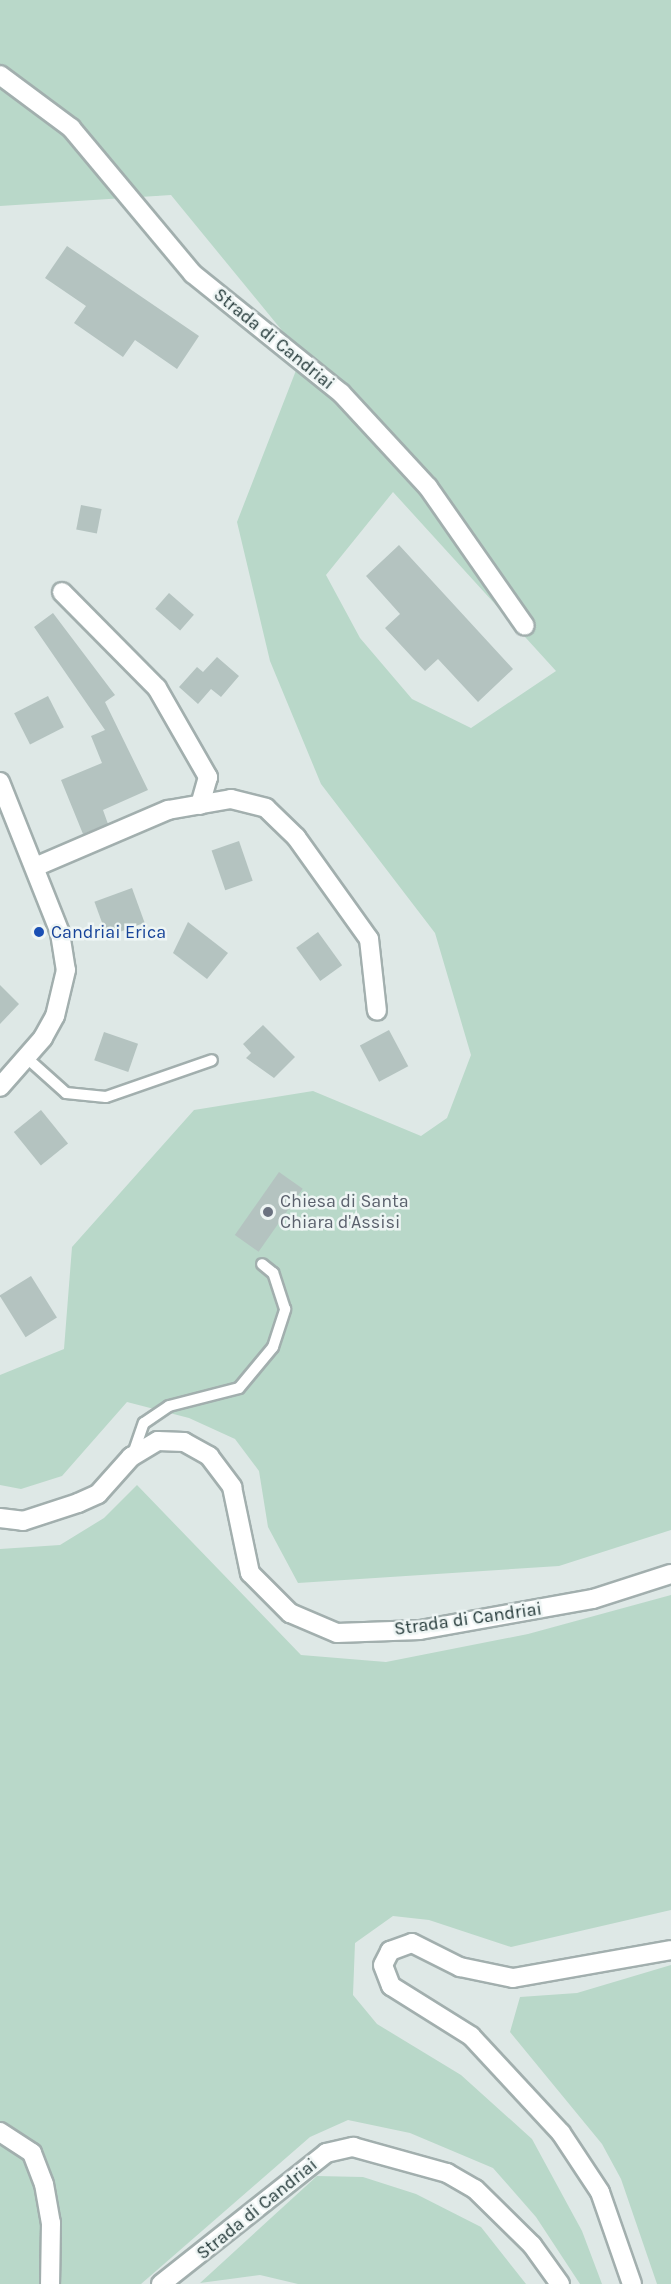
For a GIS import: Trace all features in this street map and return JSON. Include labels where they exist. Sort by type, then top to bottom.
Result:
[{"type":"main road","name":"Strada di Candriai","points":[[0,75],[71,128],[193,273],[341,393],[428,487],[525,626]]},
{"type":"main road","points":[[62,592],[157,688],[208,777],[200,806]]},
{"type":"main road","points":[[0,782],[60,933],[66,970],[55,1016],[28,1059],[0,1087]]},
{"type":"main road","points":[[35,867],[139,820],[231,799],[266,808],[296,837],[369,939],[377,1011]]},
{"type":"main road","name":"Strada di Candriai","points":[[0,1518],[23,1521],[78,1503],[98,1494],[131,1457],[158,1441],[184,1442],[209,1456],[232,1487],[250,1574],[290,1613],[337,1633],[420,1630],[593,1599],[671,1574]]},
{"type":"main road","points":[[632,2284],[600,2192],[561,2133],[471,2036],[391,1986],[384,1965],[390,1951],[412,1943],[460,1968],[513,1978],[671,1950]]},
{"type":"main road","points":[[0,2132],[32,2153],[44,2184],[51,2223],[50,2284]]},
{"type":"main road","name":"Strada di Candriai","points":[[161,2284],[326,2153],[353,2147],[447,2173],[475,2189],[532,2245],[560,2284]]},
{"type":"lane","points":[[28,1059],[66,1093],[106,1096],[212,1060]]},
{"type":"lane","points":[[131,1457],[144,1423],[170,1406],[239,1388],[273,1347],[285,1310],[273,1273],[262,1264]]},
{"type":"green space","points":[[0,0],[671,0],[671,1530],[559,1566],[298,1583],[268,1527],[259,1471],[235,1439],[189,1418],[127,1402],[62,1476],[21,1489],[0,1485],[0,1375],[64,1349],[72,1247],[194,1110],[313,1091],[421,1136],[447,1118],[471,1055],[435,933],[321,784],[270,661],[237,522],[302,355],[171,195],[0,206]],"holes":[[[393,492],[556,671],[471,728],[412,699],[360,638],[326,575]]]},
{"type":"green space","points":[[137,1485],[301,1655],[386,1662],[528,1634],[671,1595],[671,1910],[511,1947],[429,1920],[393,1916],[355,1943],[353,1995],[377,2024],[461,2075],[532,2139],[582,2231],[602,2284],[580,2284],[536,2217],[493,2168],[410,2133],[348,2120],[310,2137],[141,2284],[0,2284],[0,1549],[60,1545],[104,1518]]},
{"type":"green space","points":[[671,1965],[671,2284],[657,2284],[621,2179],[602,2144],[510,2032],[520,1997],[577,1993]]},
{"type":"green space","points":[[317,2176],[363,2177],[416,2194],[481,2227],[526,2284],[298,2284],[260,2275],[200,2283]]},
{"type":"building","points":[[67,246],[199,336],[177,369],[135,340],[123,357],[74,323],[86,306],[45,278]]},
{"type":"building","points":[[81,505],[102,509],[97,534],[76,530]]},
{"type":"building","points":[[399,545],[513,669],[478,702],[438,659],[425,671],[385,628],[400,614],[366,576]]},
{"type":"building","points":[[169,593],[194,615],[180,630],[155,609]]},
{"type":"building","points":[[53,613],[115,695],[105,702],[148,790],[103,810],[108,824],[83,834],[61,780],[102,763],[91,736],[105,730],[34,627]]},
{"type":"building","points":[[217,657],[239,676],[221,697],[211,689],[198,704],[179,687],[197,667],[203,672]]},
{"type":"building","points":[[48,696],[64,727],[30,744],[14,713]]},
{"type":"building","points":[[239,841],[253,881],[225,890],[212,850]]},
{"type":"building","points":[[132,888],[145,923],[107,936],[94,902]]},
{"type":"building","points":[[188,922],[228,953],[207,979],[173,953]]},
{"type":"building","points":[[318,932],[342,965],[320,981],[296,948]]},
{"type":"building","points":[[0,985],[19,1004],[0,1024]]},
{"type":"building","points":[[263,1025],[295,1057],[274,1078],[246,1058],[251,1053],[243,1044]]},
{"type":"building","points":[[389,1030],[408,1066],[379,1082],[360,1045]]},
{"type":"building","points":[[104,1032],[138,1044],[128,1072],[94,1060]]},
{"type":"building","points":[[41,1110],[68,1143],[41,1165],[14,1132]]},
{"type":"building","name":"Chiesa di Santa Chiara d'Assisi","points":[[279,1172],[303,1189],[259,1252],[235,1235]]},
{"type":"building","points":[[31,1276],[57,1318],[26,1337],[0,1295]]},
{"type":"place","name":"Candriai Erica","points":[[39,932]]},
{"type":"place","name":"Chiesa di Santa Chiara d'Assisi","points":[[268,1212]]}]
